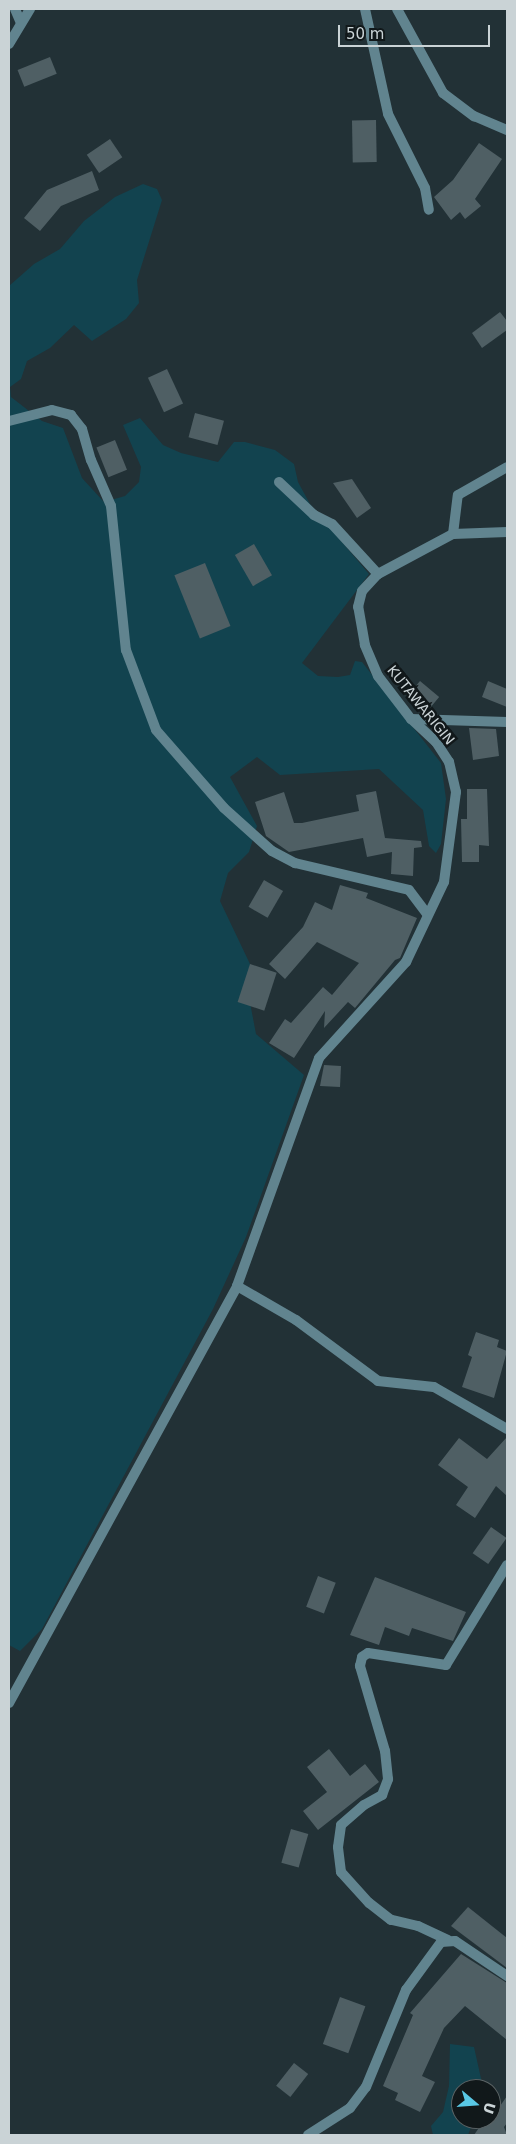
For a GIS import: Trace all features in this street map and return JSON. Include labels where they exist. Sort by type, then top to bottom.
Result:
[{"type":"street","points":[[14,9],[21,23]]},
{"type":"street","points":[[9,44],[30,9]]},
{"type":"street","points":[[365,9],[388,114],[425,188],[429,210]]},
{"type":"street","points":[[398,9],[443,93],[474,116],[507,130]]},
{"type":"street","points":[[9,421],[52,410],[71,415],[82,430],[91,460],[111,506],[126,650],[156,730],[224,808],[272,851],[295,863],[409,890],[428,915]]},
{"type":"street","points":[[453,534],[458,495],[507,467]]},
{"type":"street","points":[[279,482],[314,514],[332,524],[378,574]]},
{"type":"street","name":"KUTAWARIGIN","points":[[9,1703],[237,1286],[319,1058],[406,962],[444,882],[456,792],[449,762],[436,742],[411,719],[378,676],[365,646],[358,607],[362,591],[378,574],[453,534],[507,532]]},
{"type":"street","points":[[411,719],[507,722]]},
{"type":"street","points":[[237,1286],[296,1320],[378,1381],[434,1387],[507,1429]]},
{"type":"street","points":[[507,1565],[446,1665],[368,1653],[362,1658],[360,1666],[380,1731],[388,1779],[382,1795],[364,1805],[342,1825],[338,1848],[342,1872],[368,1904],[392,1920],[418,1926],[448,1940],[456,1941],[507,1976]]},
{"type":"street","points":[[308,2135],[330,2124],[350,2108],[366,2087],[406,1990],[441,1942],[448,1940]]},
{"type":"shaded area","points":[[143,184],[157,189],[162,200],[137,280],[139,303],[126,319],[92,341],[74,325],[50,348],[27,361],[21,379],[10,387],[11,397],[42,421],[63,428],[82,478],[104,502],[125,496],[139,482],[141,467],[123,425],[140,418],[163,445],[181,453],[218,462],[234,442],[245,442],[275,450],[294,464],[298,482],[310,504],[369,574],[302,663],[318,676],[338,677],[350,675],[355,661],[362,662],[441,763],[446,799],[441,844],[436,853],[429,846],[423,810],[379,769],[280,775],[257,757],[230,777],[257,826],[249,852],[228,873],[220,901],[250,964],[248,992],[256,1034],[304,1075],[246,1237],[213,1309],[42,1629],[20,1651],[9,1645],[9,286],[34,264],[60,249],[84,221],[115,197]]},
{"type":"shaded area","points":[[450,2044],[474,2047],[481,2079],[451,2079],[451,2129],[470,2129],[468,2135],[433,2135],[431,2126],[443,2112],[449,2086]]},
{"type":"building","points":[[50,57],[57,74],[24,87],[18,70]]},
{"type":"building","points":[[352,120],[376,120],[377,162],[353,162]]},
{"type":"building","points":[[110,139],[122,157],[99,173],[87,155]]},
{"type":"building","points":[[479,143],[502,159],[475,199],[481,206],[465,219],[460,212],[451,220],[434,197],[453,180]]},
{"type":"building","points":[[92,171],[99,190],[61,206],[40,231],[24,218],[47,190]]},
{"type":"building","points":[[500,312],[507,321],[507,330],[482,348],[472,333]]},
{"type":"building","points":[[167,369],[183,403],[164,412],[148,378]]},
{"type":"building","points":[[195,413],[224,421],[218,445],[189,437]]},
{"type":"building","points":[[115,440],[127,470],[108,477],[96,447]]},
{"type":"building","points":[[352,479],[371,508],[357,518],[333,483]]},
{"type":"building","points":[[254,544],[272,575],[253,586],[235,555]]},
{"type":"building","points":[[205,563],[230,626],[200,638],[174,575]]},
{"type":"building","points":[[420,681],[439,697],[426,713],[407,697]]},
{"type":"building","points":[[488,681],[507,689],[507,707],[482,697]]},
{"type":"building","points":[[469,728],[496,729],[499,756],[473,760]]},
{"type":"building","points":[[467,789],[487,789],[489,846],[479,845],[479,862],[462,862],[461,819],[467,819]]},
{"type":"building","points":[[376,791],[385,838],[421,841],[422,847],[414,848],[413,876],[391,874],[392,852],[367,857],[363,838],[289,852],[266,836],[255,802],[284,792],[294,823],[302,823],[359,811],[356,795]]},
{"type":"building","points":[[264,880],[283,891],[268,918],[248,907]]},
{"type":"building","points":[[340,885],[368,893],[366,898],[417,918],[400,958],[395,960],[355,1008],[348,1002],[324,1028],[325,1011],[294,1058],[269,1043],[285,1019],[291,1023],[323,987],[332,995],[359,963],[317,942],[285,979],[269,964],[303,927],[315,902],[332,910]]},
{"type":"building","points":[[250,964],[277,973],[264,1011],[238,1002]]},
{"type":"building","points":[[324,1065],[341,1066],[340,1087],[320,1086]]},
{"type":"building","points":[[476,1332],[499,1340],[497,1347],[507,1351],[494,1398],[462,1387],[472,1357],[468,1355]]},
{"type":"building","points":[[507,1437],[507,1496],[496,1486],[475,1518],[456,1505],[468,1487],[438,1465],[459,1438],[487,1459]]},
{"type":"building","points":[[491,1527],[507,1538],[488,1564],[473,1553]]},
{"type":"building","points":[[318,1576],[336,1583],[324,1614],[306,1607]]},
{"type":"building","points":[[375,1577],[466,1612],[453,1641],[412,1628],[409,1636],[385,1627],[379,1645],[350,1635]]},
{"type":"building","points":[[329,1749],[350,1776],[365,1764],[379,1782],[318,1830],[303,1811],[327,1792],[307,1767]]},
{"type":"building","points":[[291,1829],[308,1834],[299,1868],[281,1863]]},
{"type":"building","points":[[468,1907],[507,1938],[507,1968],[451,1926]]},
{"type":"building","points":[[461,1954],[507,1983],[507,2040],[465,2006],[444,2028],[422,2076],[435,2082],[420,2112],[395,2100],[398,2093],[383,2086],[413,2015],[410,2013]]},
{"type":"building","points":[[340,1997],[365,2006],[348,2053],[323,2044]]},
{"type":"building","points":[[294,2063],[308,2074],[290,2097],[276,2086]]},
{"type":"building","points":[[507,2096],[507,2123],[504,2127],[507,2135],[474,2135],[478,2129],[501,2129],[501,2105]]}]
